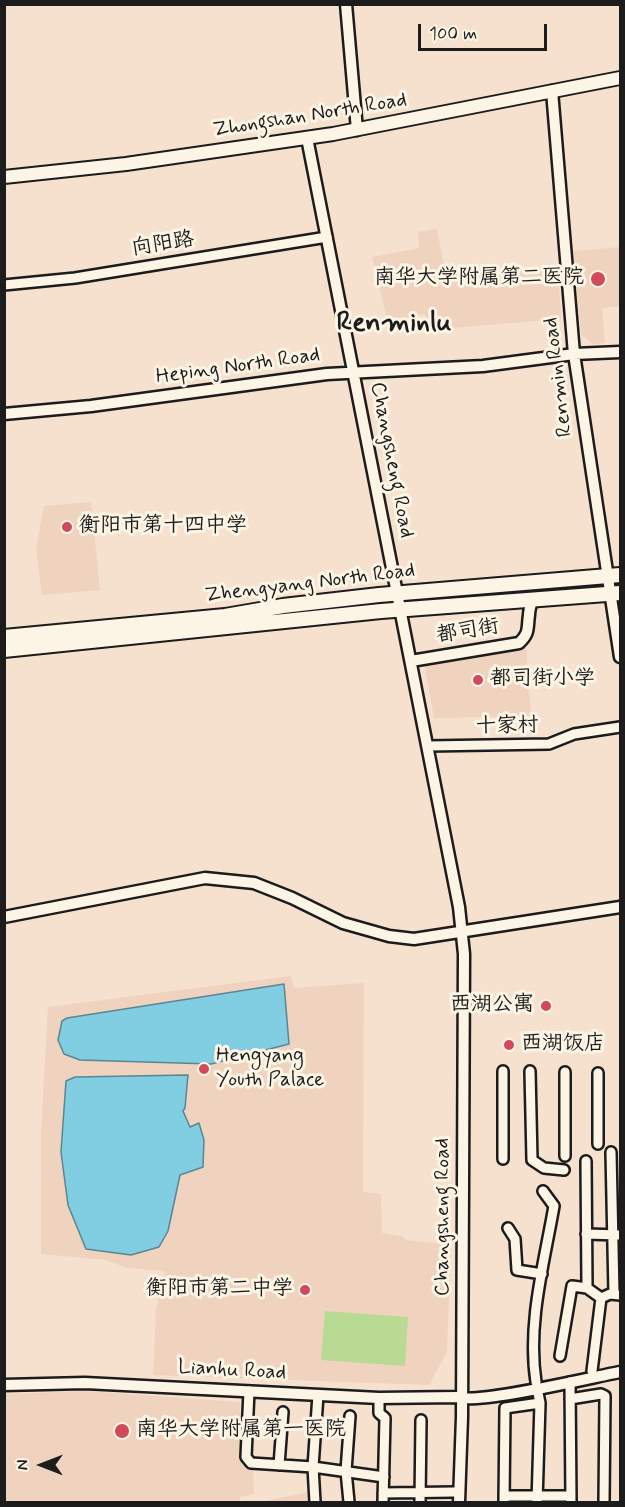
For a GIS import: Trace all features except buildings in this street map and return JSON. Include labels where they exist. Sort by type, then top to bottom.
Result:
[{"type":"main road","name":"Zhongshan North Road","points":[[4,177],[126,164],[308,138],[621,78]]},
{"type":"main road","name":"Zhengyang North Road","points":[[7,636],[225,616],[283,606],[398,594],[614,575]]},
{"type":"main road","name":"Zhengyang North Road","points":[[4,650],[401,609],[615,594]]},
{"type":"street","points":[[346,4],[357,130]]},
{"type":"street","name":"Renmin Road","points":[[552,91],[574,354],[614,575],[621,657]]},
{"type":"street","name":"Changsheng Road","points":[[308,138],[459,907],[461,932],[460,1396],[456,1499]]},
{"type":"street","name":"向阳路","points":[[4,285],[75,278],[327,237]]},
{"type":"street","name":"Heping North Road","points":[[4,414],[91,406],[327,374],[483,366],[574,354],[621,352]]},
{"type":"street","name":"都司街","points":[[411,661],[519,643],[526,636],[529,628],[528,615],[532,600]]},
{"type":"street","name":"十家村","points":[[428,746],[549,744],[574,734],[621,726]]},
{"type":"street","points":[[4,918],[205,878],[254,883],[292,898],[343,923],[389,936],[414,939],[621,908]]},
{"type":"street","points":[[503,1071],[503,1159]]},
{"type":"street","points":[[530,1071],[532,1160],[544,1168],[564,1170]]},
{"type":"street","points":[[564,1072],[565,1156]]},
{"type":"street","points":[[598,1073],[598,1144]]},
{"type":"street","points":[[561,1356],[572,1286],[587,1288],[601,1298],[617,1295],[611,1152]]},
{"type":"street","points":[[586,1161],[587,1288]]},
{"type":"street","points":[[537,1499],[540,1403],[533,1363],[534,1323],[554,1206],[543,1191]]},
{"type":"street","points":[[508,1228],[515,1239],[517,1270],[542,1274]]},
{"type":"street","points":[[586,1234],[616,1235]]},
{"type":"street","points":[[592,1371],[601,1298]]},
{"type":"street","name":"Lianhu Road","points":[[4,1385],[85,1383],[379,1398],[490,1397],[592,1371],[621,1366]]},
{"type":"street","name":"Lianhu Road","points":[[537,1385],[570,1382],[621,1372]]},
{"type":"street","points":[[540,1403],[505,1408],[504,1499],[571,1499],[570,1382]]},
{"type":"street","points":[[249,1391],[246,1457],[251,1463],[314,1467],[384,1477]]},
{"type":"street","points":[[570,1399],[601,1394],[605,1396],[604,1503]]},
{"type":"street","points":[[315,1503],[314,1467],[318,1395]]},
{"type":"street","points":[[379,1398],[379,1413],[385,1418],[383,1498],[456,1499]]},
{"type":"street","points":[[279,1465],[283,1412]]},
{"type":"street","points":[[349,1503],[346,1471],[350,1416]]},
{"type":"street","points":[[420,1498],[421,1420]]},
{"type":"shaded area","points":[[437,229],[446,278],[558,270],[561,319],[428,330],[425,314],[388,322],[372,257],[419,248],[418,232]]},
{"type":"shaded area","name":"南华大学附属第二医院","points":[[620,247],[620,306],[602,308],[605,343],[593,344],[581,335],[573,251]]},
{"type":"shaded area","name":"衡阳市第十四中学","points":[[91,502],[100,590],[42,595],[36,549],[44,506]]},
{"type":"shaded area","name":"都司街小学","points":[[526,645],[531,716],[434,718],[424,662]]},
{"type":"shaded area","points":[[291,976],[294,988],[364,983],[363,1192],[381,1194],[382,1233],[402,1236],[406,1240],[451,1245],[447,1352],[429,1385],[153,1375],[156,1309],[165,1271],[127,1268],[106,1260],[41,1254],[41,1131],[48,1007]]},
{"type":"shaded area","name":"南华大学附属第一医院","points":[[87,1391],[240,1402],[240,1460],[253,1466],[254,1494],[240,1497],[240,1502],[5,1502],[4,1394]]},
{"type":"shaded area","points":[[309,1492],[310,1502],[260,1502]]},
{"type":"green space","points":[[325,1311],[408,1317],[405,1366],[321,1360]]},
{"type":"water","points":[[284,984],[289,1044],[211,1064],[80,1060],[64,1054],[58,1040],[62,1021],[67,1018]]},
{"type":"water","points":[[188,1075],[183,1111],[190,1127],[199,1123],[204,1140],[203,1167],[180,1175],[168,1231],[159,1247],[131,1255],[86,1249],[68,1205],[61,1152],[66,1081],[75,1077]]},
{"type":"place","name":"南华大学附属第二医院","points":[[598,279]]},
{"type":"place","name":"衡阳市第十四中学","points":[[67,527]]},
{"type":"place","name":"都司街小学","points":[[478,680]]},
{"type":"place","name":"西湖公寓","points":[[546,1006]]},
{"type":"place","name":"西湖饭店","points":[[509,1045]]},
{"type":"place","name":"Hengyang Youth Palace","points":[[204,1069]]},
{"type":"place","name":"衡阳市第二中学","points":[[305,1290]]},
{"type":"place","name":"南华大学附属第一医院","points":[[122,1431]]},
{"type":"district","name":"Renminlu","points":[[394,324]]}]
